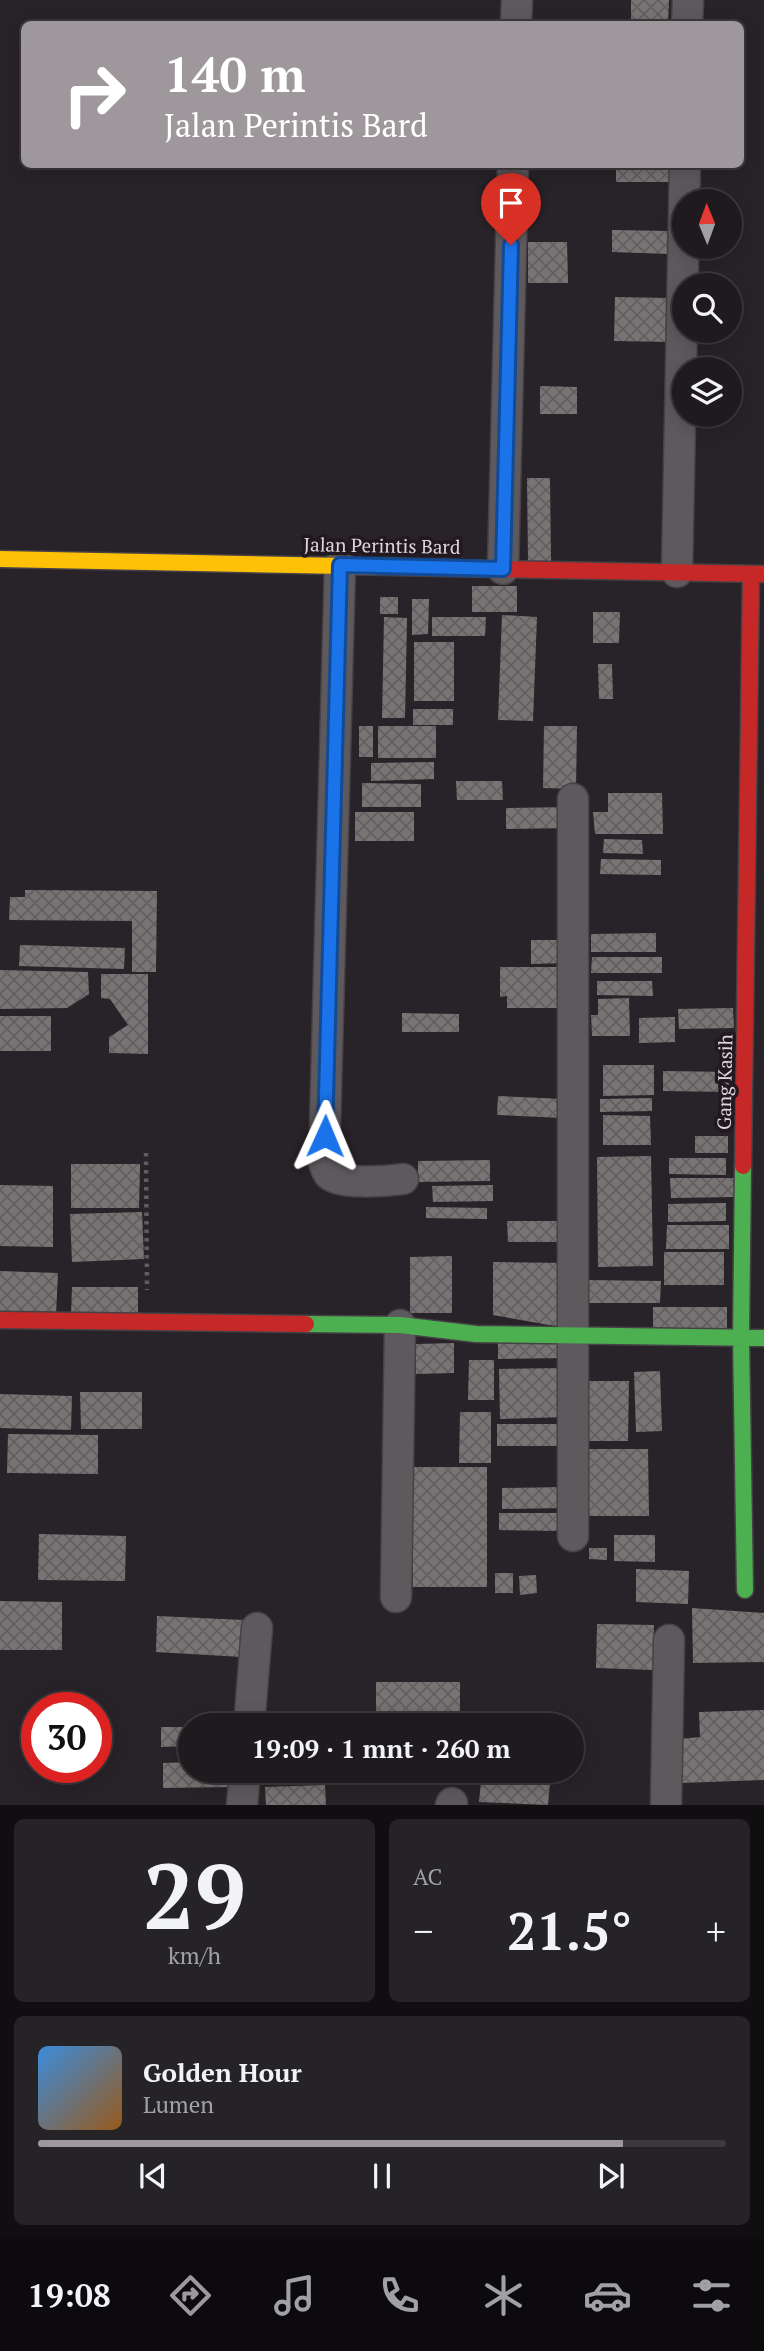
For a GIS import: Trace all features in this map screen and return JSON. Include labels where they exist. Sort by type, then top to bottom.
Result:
[{"type":"street","points":[[516,21],[517,0]]},
{"type":"street","points":[[687,21],[688,0]]},
{"type":"street","points":[[503,569],[513,168]]},
{"type":"street","points":[[677,572],[685,168]]},
{"type":"street","name":"Jalan Perintis Bard","points":[[0,559],[757,574]]},
{"type":"street","points":[[340,565],[324,1163],[327,1173],[335,1178],[383,1182],[403,1179]]},
{"type":"street","name":"Gang Kasih","points":[[745,1590],[741,1338],[757,574]]},
{"type":"street","points":[[573,799],[573,1536]]},
{"type":"street","points":[[0,1320],[400,1325],[476,1334],[764,1338]]},
{"type":"street","points":[[397,1597],[400,1325]]},
{"type":"street","points":[[250,1713],[257,1628]]},
{"type":"street","points":[[666,1805],[669,1640]]},
{"type":"street","points":[[242,1805],[244,1783]]},
{"type":"path","points":[[146,1153],[146,1323]]},
{"type":"building","points":[[631,0],[669,0],[668,21],[631,21]]},
{"type":"building","points":[[616,168],[669,168],[669,182],[616,182]]},
{"type":"building","points":[[612,230],[670,231],[670,254],[612,252]]},
{"type":"building","points":[[528,242],[567,242],[568,283],[528,283]]},
{"type":"building","points":[[615,297],[670,298],[670,342],[614,341]]},
{"type":"building","points":[[540,386],[577,387],[577,414],[540,414]]},
{"type":"building","points":[[527,478],[550,478],[551,561],[528,562]]},
{"type":"building","points":[[472,586],[517,586],[517,612],[472,612]]},
{"type":"building","points":[[380,597],[398,597],[398,614],[380,614]]},
{"type":"building","points":[[412,599],[429,599],[428,634],[412,635]]},
{"type":"building","points":[[593,612],[620,612],[619,643],[593,643]]},
{"type":"building","points":[[502,615],[537,617],[533,721],[498,720]]},
{"type":"building","points":[[384,617],[407,618],[405,718],[382,718]]},
{"type":"building","points":[[432,617],[486,617],[485,636],[432,636]]},
{"type":"building","points":[[414,642],[454,642],[454,701],[414,701]]},
{"type":"building","points":[[598,664],[612,664],[613,699],[599,699]]},
{"type":"building","points":[[413,709],[453,709],[453,725],[413,725]]},
{"type":"building","points":[[359,726],[373,726],[373,757],[359,757]]},
{"type":"building","points":[[378,726],[436,726],[436,758],[378,758]]},
{"type":"building","points":[[544,726],[577,726],[576,789],[543,788]]},
{"type":"building","points":[[434,762],[434,779],[371,781],[371,763]]},
{"type":"building","points":[[456,781],[502,781],[503,800],[457,800]]},
{"type":"building","points":[[362,783],[421,784],[421,807],[362,807]]},
{"type":"building","points":[[608,793],[662,793],[663,834],[595,834],[593,812],[608,812]]},
{"type":"building","points":[[570,807],[570,828],[506,829],[506,808]]},
{"type":"building","points":[[355,812],[414,812],[414,841],[355,841]]},
{"type":"building","points":[[604,839],[642,840],[643,854],[603,853]]},
{"type":"building","points":[[601,859],[661,860],[661,875],[600,874]]},
{"type":"building","points":[[25,890],[157,891],[156,972],[132,972],[132,921],[9,920],[10,897],[25,897]]},
{"type":"building","points":[[656,933],[656,952],[591,952],[591,934]]},
{"type":"building","points":[[531,940],[568,940],[568,963],[531,964]]},
{"type":"building","points":[[20,945],[125,948],[124,969],[19,966]]},
{"type":"building","points":[[592,957],[662,957],[662,973],[591,973]]},
{"type":"building","points":[[500,967],[570,967],[571,1008],[507,1008],[507,996],[500,997]]},
{"type":"building","points":[[0,970],[88,972],[89,994],[67,1008],[0,1009]]},
{"type":"building","points":[[101,974],[148,974],[148,1054],[109,1053],[109,1037],[128,1025],[110,999],[101,998]]},
{"type":"building","points":[[597,981],[652,981],[653,996],[597,995]]},
{"type":"building","points":[[629,998],[630,1036],[592,1036],[591,1015],[598,1015],[598,999]]},
{"type":"building","points":[[733,1008],[734,1028],[679,1029],[678,1009]]},
{"type":"building","points":[[402,1013],[459,1014],[459,1032],[402,1032]]},
{"type":"building","points":[[0,1016],[51,1016],[51,1051],[0,1051]]},
{"type":"building","points":[[675,1017],[675,1042],[639,1043],[639,1018]]},
{"type":"building","points":[[603,1065],[654,1065],[654,1095],[603,1096]]},
{"type":"building","points":[[663,1071],[730,1072],[730,1092],[663,1091]]},
{"type":"building","points":[[498,1096],[564,1099],[563,1118],[497,1115]]},
{"type":"building","points":[[652,1098],[652,1111],[600,1112],[600,1099]]},
{"type":"building","points":[[603,1115],[650,1116],[651,1145],[603,1145]]},
{"type":"building","points":[[695,1136],[728,1136],[728,1153],[695,1153]]},
{"type":"building","points":[[651,1156],[653,1266],[598,1267],[597,1157]]},
{"type":"building","points":[[669,1158],[726,1158],[726,1175],[669,1174]]},
{"type":"building","points":[[490,1160],[490,1181],[418,1182],[418,1161]]},
{"type":"building","points":[[71,1164],[140,1164],[139,1208],[71,1208]]},
{"type":"building","points":[[670,1178],[734,1178],[734,1197],[671,1198]]},
{"type":"building","points":[[0,1185],[53,1186],[53,1247],[0,1246]]},
{"type":"building","points":[[493,1185],[493,1201],[433,1202],[432,1186]]},
{"type":"building","points":[[726,1203],[726,1221],[668,1222],[668,1204]]},
{"type":"building","points":[[426,1207],[487,1208],[487,1219],[426,1218]]},
{"type":"building","points":[[142,1212],[144,1259],[72,1262],[70,1214]]},
{"type":"building","points":[[507,1221],[570,1221],[570,1242],[508,1242]]},
{"type":"building","points":[[667,1225],[729,1225],[729,1249],[666,1249]]},
{"type":"building","points":[[664,1252],[724,1252],[724,1285],[664,1285]]},
{"type":"building","points":[[452,1256],[452,1313],[410,1313],[410,1257]]},
{"type":"building","points":[[493,1262],[567,1263],[566,1328],[493,1315]]},
{"type":"building","points":[[0,1271],[58,1273],[56,1315],[0,1313]]},
{"type":"building","points":[[583,1280],[661,1281],[660,1303],[583,1303]]},
{"type":"building","points":[[72,1287],[138,1287],[138,1316],[71,1316]]},
{"type":"building","points":[[653,1307],[727,1307],[727,1329],[653,1329]]},
{"type":"building","points":[[498,1340],[566,1341],[566,1358],[498,1359]]},
{"type":"building","points":[[454,1343],[454,1373],[416,1374],[416,1344]]},
{"type":"building","points":[[469,1360],[494,1360],[494,1400],[468,1400]]},
{"type":"building","points":[[567,1368],[568,1417],[500,1419],[499,1369]]},
{"type":"building","points":[[660,1371],[662,1431],[636,1432],[634,1372]]},
{"type":"building","points":[[578,1381],[629,1381],[628,1441],[578,1441]]},
{"type":"building","points":[[80,1392],[142,1392],[142,1429],[81,1429]]},
{"type":"building","points":[[0,1394],[72,1396],[71,1430],[0,1428]]},
{"type":"building","points":[[460,1412],[491,1412],[491,1463],[459,1463]]},
{"type":"building","points":[[497,1424],[565,1424],[566,1446],[497,1446]]},
{"type":"building","points":[[8,1434],[98,1435],[98,1474],[7,1473]]},
{"type":"building","points":[[587,1449],[648,1449],[649,1516],[587,1516]]},
{"type":"building","points":[[412,1467],[487,1467],[487,1587],[413,1587]]},
{"type":"building","points":[[563,1487],[563,1508],[502,1509],[502,1488]]},
{"type":"building","points":[[499,1513],[562,1513],[562,1531],[499,1530]]},
{"type":"building","points":[[39,1534],[126,1536],[125,1581],[38,1580]]},
{"type":"building","points":[[614,1535],[655,1535],[655,1562],[614,1561]]},
{"type":"building","points":[[589,1548],[607,1548],[607,1560],[589,1559]]},
{"type":"building","points":[[636,1569],[689,1571],[688,1604],[636,1602]]},
{"type":"building","points":[[495,1573],[513,1573],[513,1593],[495,1593]]},
{"type":"building","points":[[536,1575],[537,1593],[520,1595],[519,1576]]},
{"type":"building","points":[[0,1601],[62,1602],[62,1650],[0,1650]]},
{"type":"building","points":[[692,1608],[764,1613],[764,1662],[693,1663]]},
{"type":"building","points":[[157,1616],[244,1620],[242,1657],[156,1652]]},
{"type":"building","points":[[597,1624],[654,1625],[653,1670],[596,1668]]},
{"type":"building","points":[[376,1682],[460,1682],[460,1713],[376,1713]]},
{"type":"building","points":[[764,1710],[764,1780],[680,1783],[679,1739],[700,1737],[699,1712]]},
{"type":"building","points":[[161,1727],[178,1727],[178,1746],[161,1747]]},
{"type":"building","points":[[178,1762],[178,1783],[236,1783],[236,1787],[163,1788],[163,1763]]},
{"type":"building","points":[[481,1783],[550,1783],[548,1805],[479,1802]]},
{"type":"building","points":[[325,1785],[326,1805],[266,1805],[265,1787]]},
{"type":"traffic: fast","points":[[743,1166],[741,1338],[745,1590]]},
{"type":"traffic: fast","points":[[306,1324],[400,1325],[476,1334],[764,1338]]},
{"type":"traffic: slow","points":[[0,559],[395,567]]},
{"type":"traffic: jam","points":[[395,567],[764,574]]},
{"type":"traffic: jam","points":[[743,1166],[751,574]]},
{"type":"traffic: jam","points":[[0,1320],[306,1324]]},
{"type":"route","points":[[325,1136],[340,565],[503,569],[511,245]]}]
